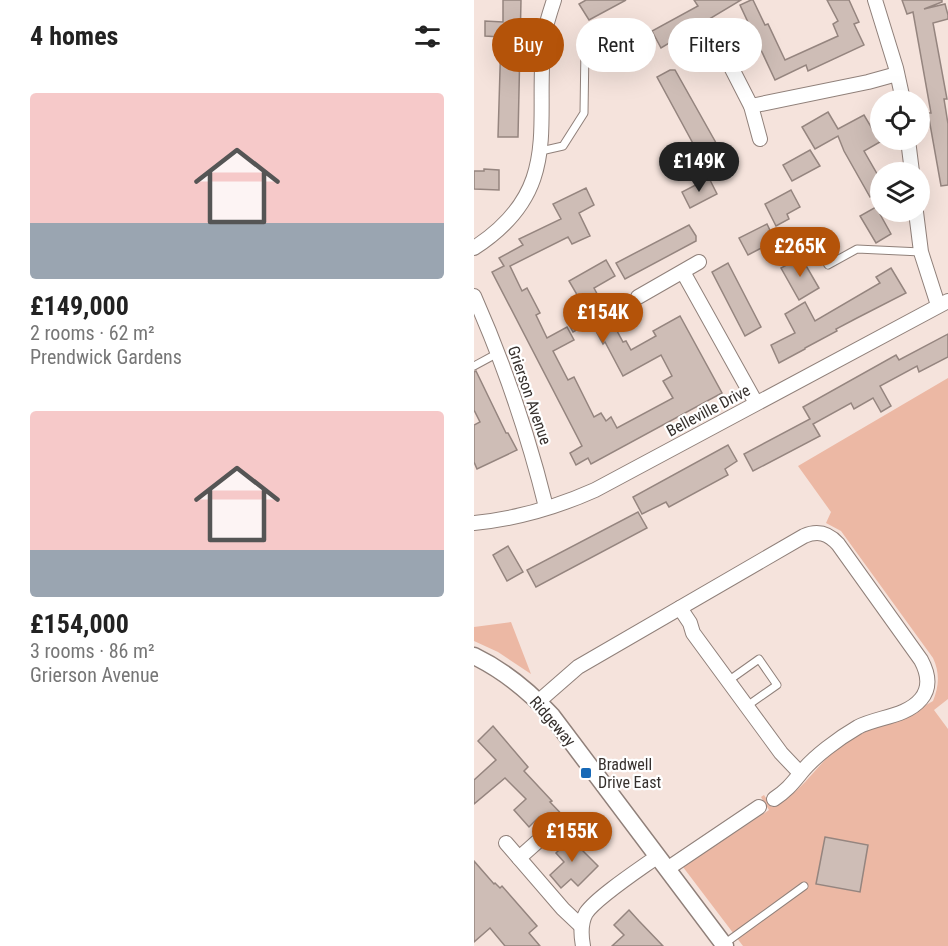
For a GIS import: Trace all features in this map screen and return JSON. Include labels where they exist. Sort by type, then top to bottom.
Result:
[{"type":"street","points":[[474,248],[497,231],[524,199],[536,170],[541,151],[544,35],[554,0]]},
{"type":"street","points":[[875,0],[901,90]]},
{"type":"street","points":[[734,72],[751,106],[760,139]]},
{"type":"street","points":[[751,106],[897,74]]},
{"type":"street","points":[[917,222],[921,252],[943,303]]},
{"type":"street","points":[[638,297],[699,262]]},
{"type":"street","points":[[683,272],[756,403]]},
{"type":"street","name":"Grierson Avenue","points":[[474,296],[518,405],[546,507]]},
{"type":"street","name":"Belleville Drive","points":[[474,523],[510,518],[573,500],[595,490],[943,303]]},
{"type":"street","points":[[538,701],[572,670],[811,533],[827,534],[838,544],[921,660],[927,677],[927,688],[922,698],[914,706],[856,728],[831,745],[800,773],[791,786],[774,799]]},
{"type":"street","points":[[680,608],[690,623],[693,633],[781,753],[800,773]]},
{"type":"street","name":"Ridgeway","points":[[474,656],[505,673],[552,716],[724,945]]},
{"type":"street","points":[[583,946],[581,926],[586,913],[596,903],[662,862],[759,807]]},
{"type":"street","points":[[519,858],[537,842]]},
{"type":"street","points":[[506,843],[563,909],[581,926]]},
{"type":"lane","points":[[541,151],[563,146],[584,113],[585,72]]},
{"type":"lane","points":[[818,248],[828,265],[857,249],[921,252]]},
{"type":"lane","points":[[474,366],[498,353]]},
{"type":"lane","points":[[728,681],[759,659],[777,685],[747,706]]},
{"type":"lane","points":[[724,945],[804,886]]},
{"type":"shaded area","points":[[948,378],[948,699],[934,710],[948,729],[948,946],[743,946],[683,867],[769,810],[761,797],[764,795],[772,807],[799,788],[832,753],[845,743],[933,701],[937,690],[938,674],[933,658],[841,531],[826,523],[831,512],[798,466]]},
{"type":"shaded area","points":[[511,622],[531,674],[498,652],[474,641],[474,627]]},
{"type":"building","points":[[503,0],[521,0],[521,18],[503,18]]},
{"type":"building","points":[[586,0],[626,0],[593,18],[588,18],[579,4]]},
{"type":"building","points":[[694,0],[741,0],[711,18],[676,18],[698,6]]},
{"type":"building","points":[[753,0],[762,18],[746,18],[740,5]]},
{"type":"building","points":[[827,0],[849,0],[859,22],[854,24],[864,45],[808,71],[806,65],[775,80],[762,52],[762,19],[765,25],[768,24],[785,60],[838,36],[833,24],[838,21]]},
{"type":"building","points":[[902,0],[942,0],[924,9],[945,4],[948,15],[948,19],[933,23],[947,99],[944,99],[948,124],[948,185],[941,186],[930,124],[930,90],[927,90],[913,12],[907,14]]},
{"type":"building","points":[[485,21],[492,21],[492,36],[485,36]]},
{"type":"building","points":[[668,22],[668,44],[661,48],[656,39],[656,29]]},
{"type":"building","points":[[668,71],[676,72],[720,150],[702,160],[657,77]]},
{"type":"building","points":[[500,72],[519,72],[518,137],[498,137]]},
{"type":"building","points":[[828,112],[838,129],[864,115],[870,125],[870,148],[864,151],[870,162],[870,197],[838,136],[815,149],[802,127]]},
{"type":"building","points":[[810,150],[820,166],[792,181],[783,165]]},
{"type":"building","points":[[484,169],[499,170],[499,190],[474,189],[474,171],[484,171]]},
{"type":"building","points":[[709,178],[717,194],[690,208],[682,192]]},
{"type":"building","points":[[586,188],[594,205],[579,213],[590,236],[572,244],[568,237],[510,266],[522,291],[527,288],[540,313],[536,315],[547,338],[567,327],[574,340],[553,351],[568,380],[574,377],[594,417],[601,413],[606,421],[611,417],[617,428],[673,398],[663,381],[672,376],[661,355],[623,376],[605,342],[603,344],[591,322],[573,332],[567,321],[586,310],[569,281],[606,260],[615,276],[594,288],[623,342],[626,341],[631,350],[656,336],[653,331],[680,316],[722,393],[591,464],[588,458],[576,465],[570,453],[582,446],[492,272],[504,266],[499,258],[523,245],[519,239],[561,219],[553,204]]},
{"type":"building","points":[[791,190],[800,207],[787,214],[789,219],[776,226],[765,204]]},
{"type":"building","points":[[870,210],[870,222],[884,222],[891,234],[876,243],[860,216]]},
{"type":"building","points":[[767,224],[775,241],[748,255],[739,238]]},
{"type":"building","points":[[689,225],[696,236],[696,241],[625,279],[616,263]]},
{"type":"building","points":[[801,257],[819,288],[799,300],[781,268]]},
{"type":"building","points":[[728,263],[761,327],[745,336],[712,272]]},
{"type":"building","points":[[891,268],[906,293],[836,329],[837,331],[779,363],[771,345],[795,333],[785,314],[805,302],[815,321],[880,283],[876,277]]},
{"type":"building","points":[[948,334],[948,357],[919,372],[917,366],[880,386],[891,406],[881,412],[873,398],[854,409],[851,403],[813,424],[820,436],[753,471],[744,454],[810,419],[803,407],[896,355],[899,360]]},
{"type":"building","points":[[476,371],[506,433],[517,450],[477,469],[474,462],[474,425],[480,422],[474,410],[474,372]]},
{"type":"building","points":[[728,445],[737,461],[725,469],[728,475],[669,507],[666,502],[642,514],[633,497]]},
{"type":"building","points":[[638,512],[647,528],[536,587],[527,570]]},
{"type":"building","points":[[508,546],[523,572],[507,581],[493,555]]},
{"type":"building","points":[[493,726],[528,767],[524,771],[569,822],[556,834],[539,817],[529,827],[514,810],[526,799],[505,778],[474,804],[474,780],[496,760],[478,741]]},
{"type":"building","points":[[565,833],[598,866],[578,886],[571,879],[561,888],[550,875],[564,862],[556,853],[560,849],[555,843]]},
{"type":"building","points":[[825,837],[868,845],[860,892],[816,884]]},
{"type":"building","points":[[474,861],[494,884],[500,888],[502,886],[537,926],[529,933],[540,946],[505,946],[490,928],[474,942]]},
{"type":"building","points":[[629,910],[663,946],[612,946],[624,935],[614,925]]},
{"type":"place","name":"Bradwell Drive East","points":[[586,773]]}]
